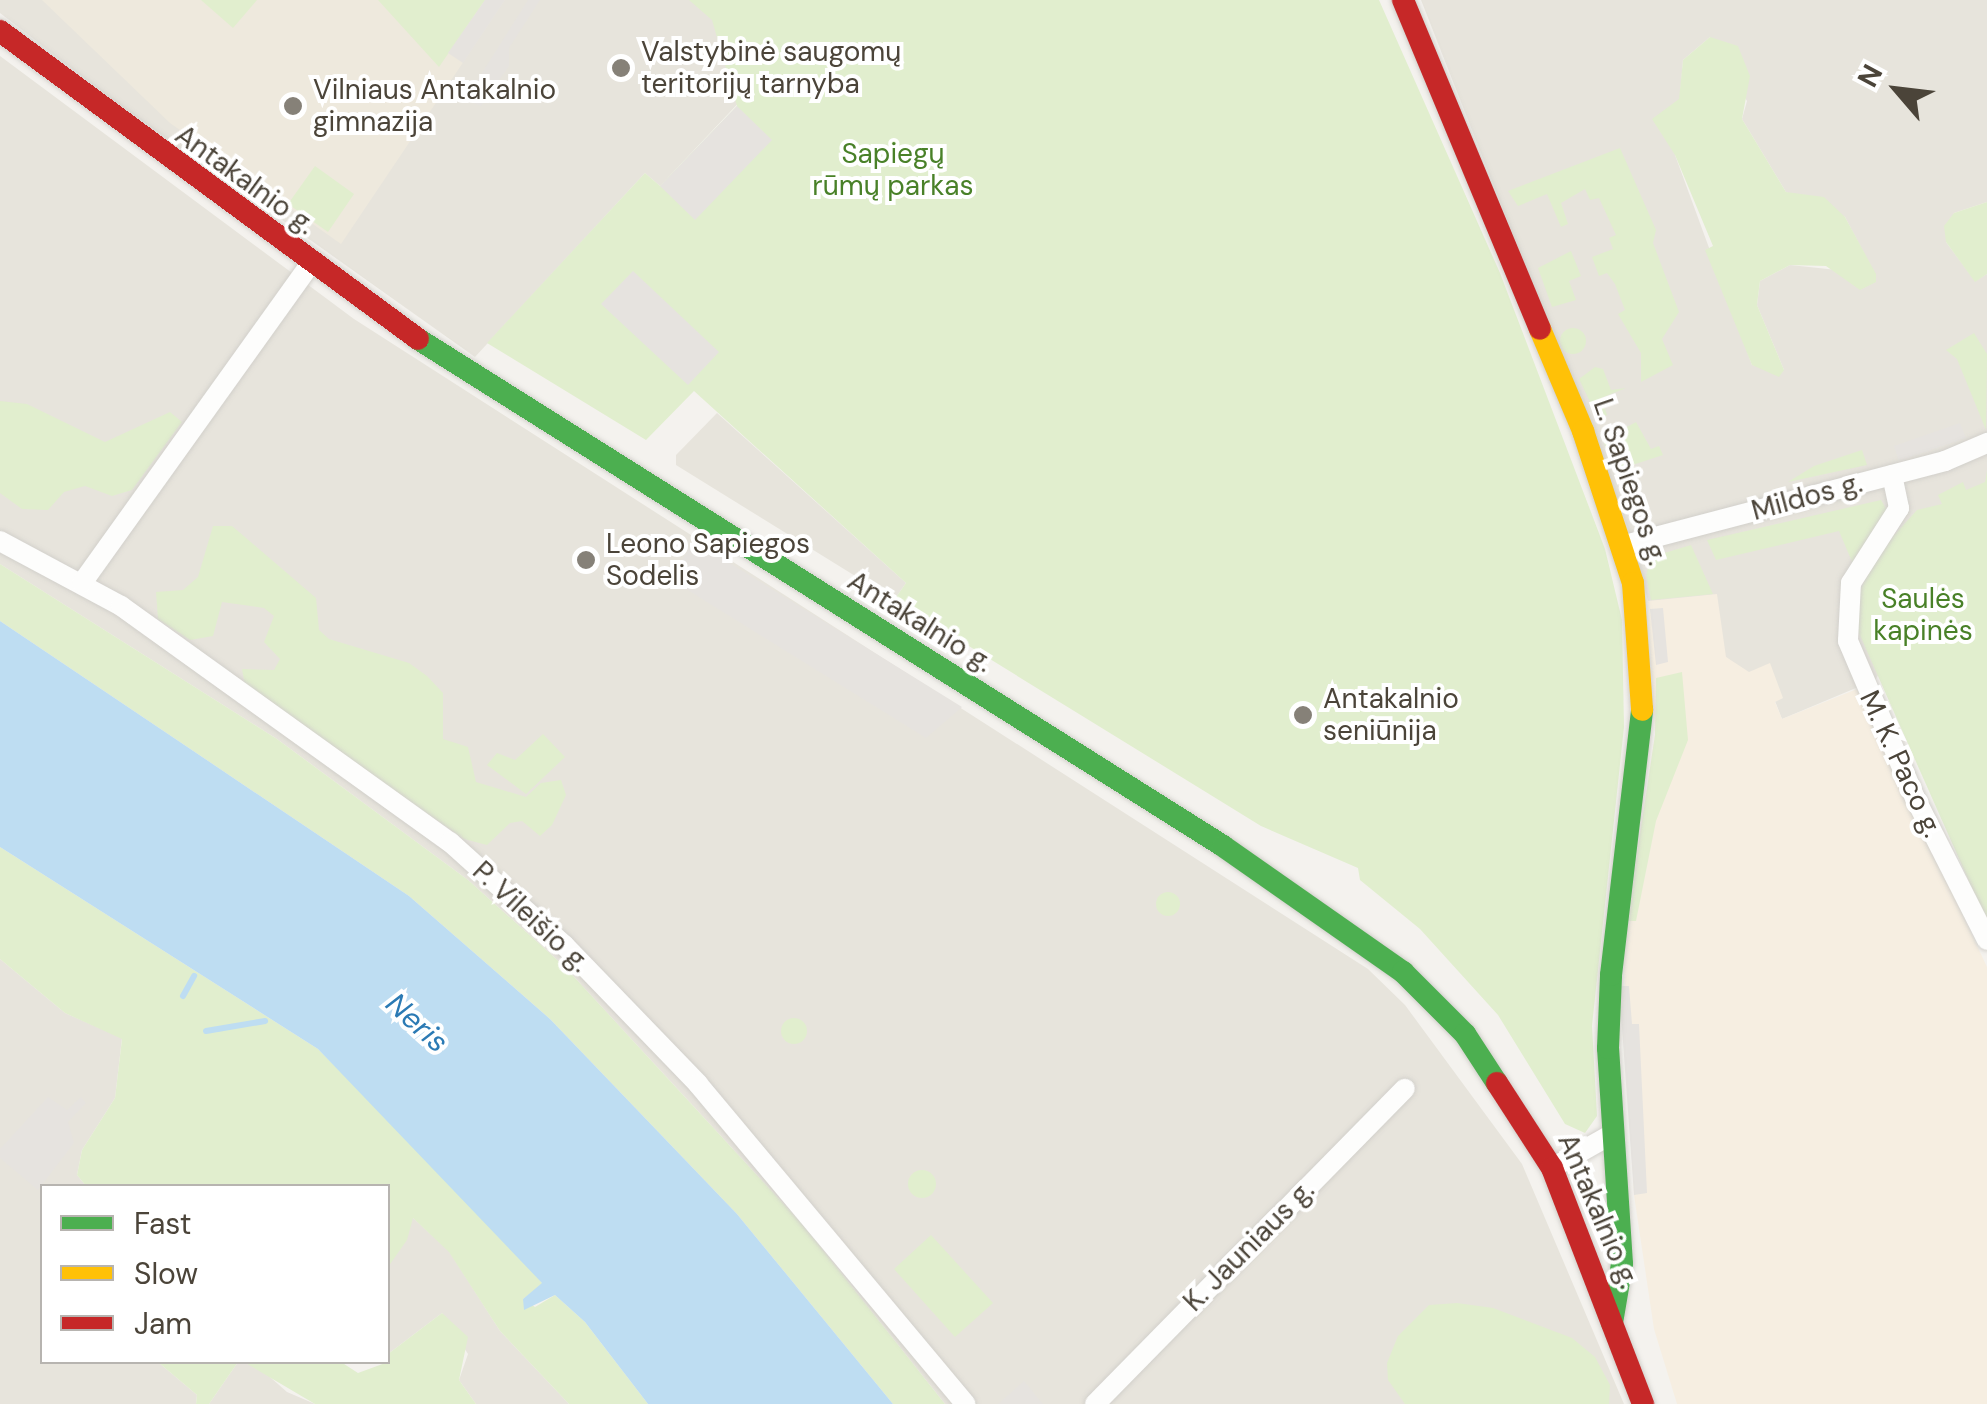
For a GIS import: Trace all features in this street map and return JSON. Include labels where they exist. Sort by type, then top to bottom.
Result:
[{"type":"main road","name":"L. Sapiegos g.","points":[[1403,0],[1625,545],[1644,697],[1611,963],[1612,1134],[1622,1264],[1612,1323]]},
{"type":"main road","name":"Antakalnio g.","points":[[0,31],[310,264],[613,468],[1346,927],[1452,1019],[1552,1168],[1643,1404]]},
{"type":"street","points":[[82,583],[310,264]]},
{"type":"street","name":"Mildos g.","points":[[1625,545],[1892,475],[1987,443]]},
{"type":"street","name":"M. K. Paco g.","points":[[1892,475],[1900,508],[1851,583],[1845,630],[1876,714],[1987,940]]},
{"type":"street","name":"P. Vileišio g.","points":[[0,541],[82,583],[450,842],[564,945],[737,1127],[966,1404]]},
{"type":"street","name":"K. Jauniaus g.","points":[[1095,1404],[1405,1089]]},
{"type":"street","points":[[1552,1168],[1612,1134]]},
{"type":"shaded area","points":[[0,0],[836,0],[660,186],[645,173],[475,357],[113,100],[0,13]]},
{"type":"shaded area","name":"Vilniaus Antakalnio gimnazija","points":[[42,0],[505,0],[341,244],[170,123]]},
{"type":"shaded area","points":[[485,0],[505,0],[463,63],[448,53]]},
{"type":"shaded area","points":[[528,0],[540,0],[509,48],[509,66],[481,106],[465,100]]},
{"type":"shaded area","points":[[1421,0],[1987,0],[1987,202],[1954,213],[1946,242],[1975,281],[1987,274],[1987,515],[1875,680],[1782,719],[1775,701],[1782,698],[1648,601],[1628,528]],"holes":[[[1710,37],[1747,101],[1742,119],[1786,192],[1845,217],[1875,274],[1790,265],[1760,281],[1757,305],[1784,370],[1752,365],[1675,155],[1683,60]]]},
{"type":"shaded area","points":[[0,56],[354,319],[1368,969],[1405,1005],[1522,1164],[1624,1404],[945,1404],[803,1225],[564,966],[468,880],[277,739],[0,564]]},
{"type":"shaded area","points":[[737,106],[772,140],[695,220],[660,186]]},
{"type":"shaded area","points":[[633,271],[719,352],[688,385],[601,304]]},
{"type":"shaded area","points":[[717,413],[906,583],[894,600],[676,465],[676,455]]},
{"type":"shaded area","points":[[1960,423],[1966,438],[1899,461],[1894,446]]},
{"type":"shaded area","points":[[694,541],[962,707],[926,738],[670,579]]},
{"type":"shaded area","points":[[1717,594],[1726,657],[1749,672],[1770,663],[1783,698],[1775,702],[1782,719],[1857,689],[1987,967],[1987,1404],[1677,1404],[1654,1329],[1634,1195],[1623,945],[1655,735],[1648,601]]},
{"type":"shaded area","points":[[1663,608],[1668,662],[1656,665],[1650,609]]},
{"type":"shaded area","points":[[0,959],[65,1013],[122,1038],[115,1098],[82,1150],[77,1175],[84,1184],[40,1184],[40,1364],[160,1364],[197,1395],[196,1404],[0,1404]]},
{"type":"shaded area","points":[[1619,986],[1629,986],[1632,1024],[1639,1024],[1647,1193],[1634,1195]]},
{"type":"shaded area","points":[[48,1097],[67,1110],[81,1097],[86,1103],[68,1122],[74,1143],[38,1190],[0,1158],[0,1149]]},
{"type":"shaded area","points":[[412,1217],[449,1251],[500,1331],[569,1404],[476,1404],[459,1380],[468,1354],[442,1313],[390,1352],[390,1263]]},
{"type":"shaded area","points":[[237,1364],[255,1364],[287,1392],[315,1404],[209,1404]]},
{"type":"shaded area","points":[[1024,1381],[1043,1404],[998,1404]]},
{"type":"green space","points":[[201,0],[257,0],[233,28]]},
{"type":"green space","points":[[378,0],[485,0],[439,67]]},
{"type":"green space","name":"Sapiegų rūmų parkas","points":[[689,0],[1379,0],[1500,273],[1605,549],[1622,620],[1624,727],[1592,1026],[1597,1116],[1585,1133],[1565,1124],[1498,1015],[1420,929],[1360,880],[1358,868],[1261,826],[894,600],[906,583],[694,391],[646,440],[487,343],[645,173],[660,186],[737,106],[712,20]]},
{"type":"green space","points":[[1710,37],[1738,46],[1750,76],[1742,119],[1786,192],[1824,197],[1845,217],[1876,274],[1876,282],[1860,290],[1826,266],[1790,265],[1760,281],[1757,305],[1784,370],[1779,377],[1752,365],[1705,250],[1713,246],[1675,155],[1652,119],[1679,99],[1683,60]]},
{"type":"green space","points":[[1620,148],[1656,230],[1653,243],[1679,312],[1662,339],[1673,365],[1641,382],[1641,353],[1618,314],[1625,310],[1615,284],[1607,273],[1599,276],[1592,257],[1613,249],[1609,238],[1616,235],[1599,198],[1590,200],[1585,189],[1561,203],[1568,224],[1561,227],[1547,194],[1518,206],[1508,191]]},
{"type":"green space","points":[[315,166],[354,194],[328,232],[288,204]]},
{"type":"green space","points":[[1987,202],[1987,274],[1975,282],[1946,242],[1944,226],[1954,213]]},
{"type":"green space","points":[[1571,251],[1581,276],[1569,281],[1576,300],[1552,307],[1538,268]]},
{"type":"green space","points":[[1573,328],[1582,332],[1586,341],[1582,350],[1573,354],[1564,350],[1560,341],[1564,332]]},
{"type":"green space","points":[[1974,333],[1987,354],[1986,430],[1957,359],[1946,350]]},
{"type":"green space","points":[[1595,367],[1603,369],[1611,390],[1626,388],[1601,398],[1607,415],[1598,418],[1579,379]]},
{"type":"green space","points":[[0,401],[27,404],[105,442],[170,412],[182,422],[132,490],[112,496],[85,486],[64,492],[48,510],[22,509],[0,493]]},
{"type":"green space","points":[[1636,422],[1651,449],[1659,446],[1663,455],[1614,471],[1603,440]]},
{"type":"green space","points":[[1862,450],[1867,465],[1788,482],[1814,466]]},
{"type":"green space","name":"Saulės kapinės","points":[[1987,471],[1987,922],[1858,631],[1858,596],[1876,555],[1917,510],[1942,504],[1938,495],[1963,482],[1966,490],[1985,482]]},
{"type":"green space","points":[[1881,500],[1887,510],[1853,564],[1839,531],[1716,560],[1707,540]]},
{"type":"green space","points":[[213,526],[232,526],[316,598],[319,630],[329,639],[409,663],[427,676],[443,693],[443,739],[468,747],[476,782],[526,797],[541,783],[561,780],[566,795],[552,825],[540,836],[522,821],[510,823],[487,845],[464,839],[245,686],[242,669],[274,670],[280,659],[264,642],[274,616],[264,608],[222,602],[213,636],[190,640],[158,619],[156,592],[183,590],[198,577]]},
{"type":"green space","points":[[1691,545],[1713,594],[1651,600],[1646,576],[1651,557]]},
{"type":"green space","points":[[0,564],[277,739],[468,880],[564,966],[803,1225],[945,1404],[893,1404],[737,1214],[550,1019],[409,896],[0,621]]},
{"type":"green space","points":[[1682,672],[1688,740],[1656,821],[1636,921],[1627,921],[1655,735],[1656,678]]},
{"type":"green space","points":[[543,734],[565,757],[526,794],[487,765],[497,753],[515,760]]},
{"type":"green space","points":[[0,847],[318,1049],[503,1236],[543,1284],[523,1299],[535,1307],[555,1295],[585,1322],[648,1404],[569,1404],[500,1331],[449,1252],[413,1218],[407,1240],[390,1264],[390,1184],[84,1184],[77,1175],[82,1150],[115,1098],[122,1039],[65,1013],[0,959]]},
{"type":"green space","points":[[1163,892],[1173,892],[1180,904],[1173,916],[1163,916],[1156,909],[1156,899]]},
{"type":"green space","points":[[794,1018],[803,1022],[807,1031],[803,1040],[794,1044],[785,1040],[781,1031],[785,1022]]},
{"type":"green space","points":[[922,1170],[932,1174],[936,1184],[932,1194],[922,1198],[912,1194],[908,1184],[912,1174]]},
{"type":"green space","points":[[931,1235],[993,1303],[955,1337],[894,1269]]},
{"type":"green space","points":[[1457,1303],[1493,1308],[1572,1338],[1595,1357],[1610,1385],[1609,1404],[1405,1404],[1388,1380],[1387,1363],[1398,1336],[1429,1305]]},
{"type":"green space","points":[[442,1313],[468,1337],[459,1380],[476,1404],[315,1404],[247,1364],[344,1364],[358,1373],[390,1364],[390,1352]]},
{"type":"green space","points":[[160,1364],[237,1364],[209,1404],[196,1404],[197,1395]]},
{"type":"water","name":"Neris","points":[[0,621],[409,896],[550,1019],[737,1214],[893,1404],[648,1404],[585,1322],[555,1295],[524,1310],[523,1299],[542,1283],[318,1049],[0,847]]},
{"type":"waterway","points":[[183,996],[194,976]]},
{"type":"waterway","points":[[206,1031],[265,1021]]},
{"type":"traffic: fast","points":[[418,339],[1223,846],[1403,972],[1465,1034],[1497,1083]]},
{"type":"traffic: fast","points":[[1612,1323],[1622,1264],[1608,1048],[1611,975],[1642,710]]},
{"type":"traffic: slow","points":[[1540,329],[1583,431],[1633,583],[1642,710]]},
{"type":"traffic: jam","points":[[1403,0],[1540,329]]},
{"type":"traffic: jam","points":[[0,31],[418,339]]},
{"type":"traffic: jam","points":[[1497,1083],[1552,1168],[1643,1404]]},
{"type":"place","name":"Valstybinė saugomų teritorijų tarnyba","points":[[621,68]]},
{"type":"place","name":"Vilniaus Antakalnio gimnazija","points":[[293,106]]},
{"type":"place","name":"Leono Sapiegos Sodelis","points":[[586,560]]},
{"type":"place","name":"Antakalnio seniūnija","points":[[1303,715]]}]
